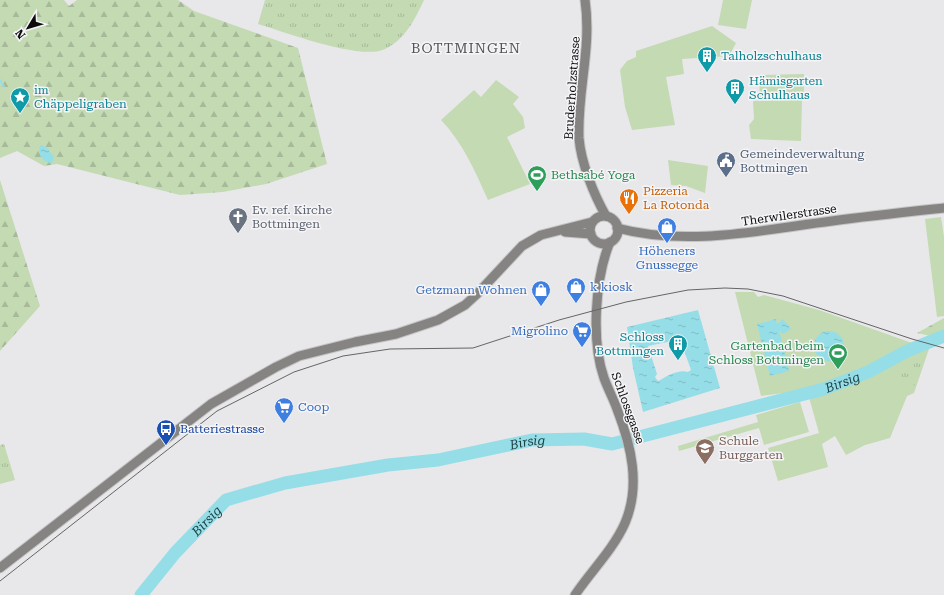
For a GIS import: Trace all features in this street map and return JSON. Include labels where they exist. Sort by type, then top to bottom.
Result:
[{"type":"main road","name":"Bruderholzstrasse","points":[[585,0],[588,36],[579,138],[582,157],[596,199],[606,216]]},
{"type":"main road","name":"Bruderholzstrasse","points":[[594,220],[596,199]]},
{"type":"main road","name":"Therwilerstrasse","points":[[615,235],[627,238],[638,234],[672,236],[750,233],[831,221],[944,208]]},
{"type":"main road","points":[[0,568],[211,404],[239,387],[299,356],[355,342],[396,334],[438,320],[460,308],[478,294],[522,246],[541,235],[606,216],[614,220],[615,235],[606,243],[594,238],[552,232]]},
{"type":"main road","points":[[594,220],[594,238]]},
{"type":"main road","name":"Schlossgasse","points":[[575,595],[611,547],[625,523],[633,492],[633,456],[627,435],[604,378],[596,340],[602,262],[615,235]]},
{"type":"main road","name":"Schlossgasse","points":[[594,238],[602,262]]},
{"type":"green space","points":[[0,0],[64,0],[69,6],[77,0],[178,0],[194,11],[298,48],[327,164],[266,184],[223,192],[180,195],[57,164],[44,166],[17,151],[0,158]]},
{"type":"green space","points":[[265,0],[424,0],[404,35],[385,49],[374,52],[359,51],[323,44],[258,24]]},
{"type":"green space","points":[[723,0],[752,0],[746,29],[718,25]]},
{"type":"green space","points":[[712,26],[736,43],[729,56],[682,59],[684,74],[666,77],[675,125],[632,130],[625,107],[620,70],[627,61],[636,57],[636,51]]},
{"type":"green space","points":[[804,74],[804,98],[760,99],[759,75]]},
{"type":"green space","points":[[496,80],[519,97],[513,104],[523,117],[525,128],[507,137],[530,184],[488,200],[462,148],[441,120],[474,90],[481,97]]},
{"type":"green space","points":[[802,99],[801,141],[751,139],[749,125],[754,119],[753,101]]},
{"type":"green space","points":[[668,160],[708,166],[705,193],[686,186],[671,185]]},
{"type":"green space","points":[[0,180],[40,306],[0,351]]},
{"type":"green space","points":[[941,217],[944,237],[944,316],[937,317],[925,219]]},
{"type":"green space","name":"Gartenbad beim Schloss Bottmingen","points":[[735,292],[754,292],[758,297],[764,295],[819,310],[929,349],[914,393],[907,396],[890,438],[865,445],[846,455],[835,436],[822,444],[828,467],[778,481],[768,448],[819,433],[807,390],[761,396]]},
{"type":"green space","points":[[944,318],[944,339],[917,333]]},
{"type":"green space","points":[[919,360],[921,363],[912,393],[909,395],[897,372]]},
{"type":"green space","points":[[800,402],[809,432],[764,445],[759,428],[679,451],[678,446],[758,422],[756,415]]},
{"type":"green space","points":[[4,444],[15,480],[0,484],[0,445]]},
{"type":"water","points":[[40,145],[46,147],[54,157],[52,163],[43,160],[39,152]]},
{"type":"water","points":[[698,310],[720,388],[643,412],[633,368],[627,327]],"holes":[[[679,337],[683,338],[681,342],[691,370],[688,372],[677,372],[659,381],[657,380],[655,377],[657,374],[648,346],[677,340]]]},
{"type":"water","points":[[776,319],[777,324],[783,319],[791,329],[783,334],[779,330],[789,371],[770,376],[757,324]]},
{"type":"water","points":[[829,331],[840,335],[844,346],[840,357],[829,361],[818,357],[814,346],[818,335]]},
{"type":"waterway","points":[[0,80],[4,87]]},
{"type":"waterway","name":"Birsig","points":[[141,595],[175,553],[226,500],[285,483],[388,465],[438,460],[532,440],[584,439],[612,444],[824,389],[868,372],[907,351],[944,336]]},
{"type":"tram line","points":[[0,581],[217,411],[294,372],[343,356],[390,349],[473,348],[559,320],[626,302],[688,290],[725,288],[748,289],[783,296],[912,339],[944,348]]},
{"type":"place","name":"Talholzschulhaus","points":[[707,73]]},
{"type":"place","name":"Hämisgarten Schulhaus","points":[[735,105]]},
{"type":"place","name":"im Chäppeligraben","points":[[20,114]]},
{"type":"place","name":"Gemeindeverwaltung Bottmingen","points":[[726,178]]},
{"type":"place","name":"Bethsabé Yoga","points":[[537,192]]},
{"type":"place","name":"Pizzeria La Rotonda","points":[[629,215]]},
{"type":"place","name":"Ev. ref. Kirche Bottmingen","points":[[238,234]]},
{"type":"place","name":"Höheners Gnussegge","points":[[667,244]]},
{"type":"place","name":"k kiosk","points":[[576,304]]},
{"type":"place","name":"Getzmann Wohnen","points":[[541,307]]},
{"type":"place","name":"Migrolino","points":[[582,348]]},
{"type":"place","name":"Schloss Bottmingen","points":[[678,361]]},
{"type":"place","name":"Gartenbad beim Schloss Bottmingen","points":[[838,370]]},
{"type":"place","name":"Coop","points":[[284,424]]},
{"type":"place","name":"Batteriestrasse","points":[[166,446]]},
{"type":"place","name":"Schule Burggarten","points":[[705,465]]},
{"type":"district","name":"BOTTMINGEN","points":[[466,48]]}]
